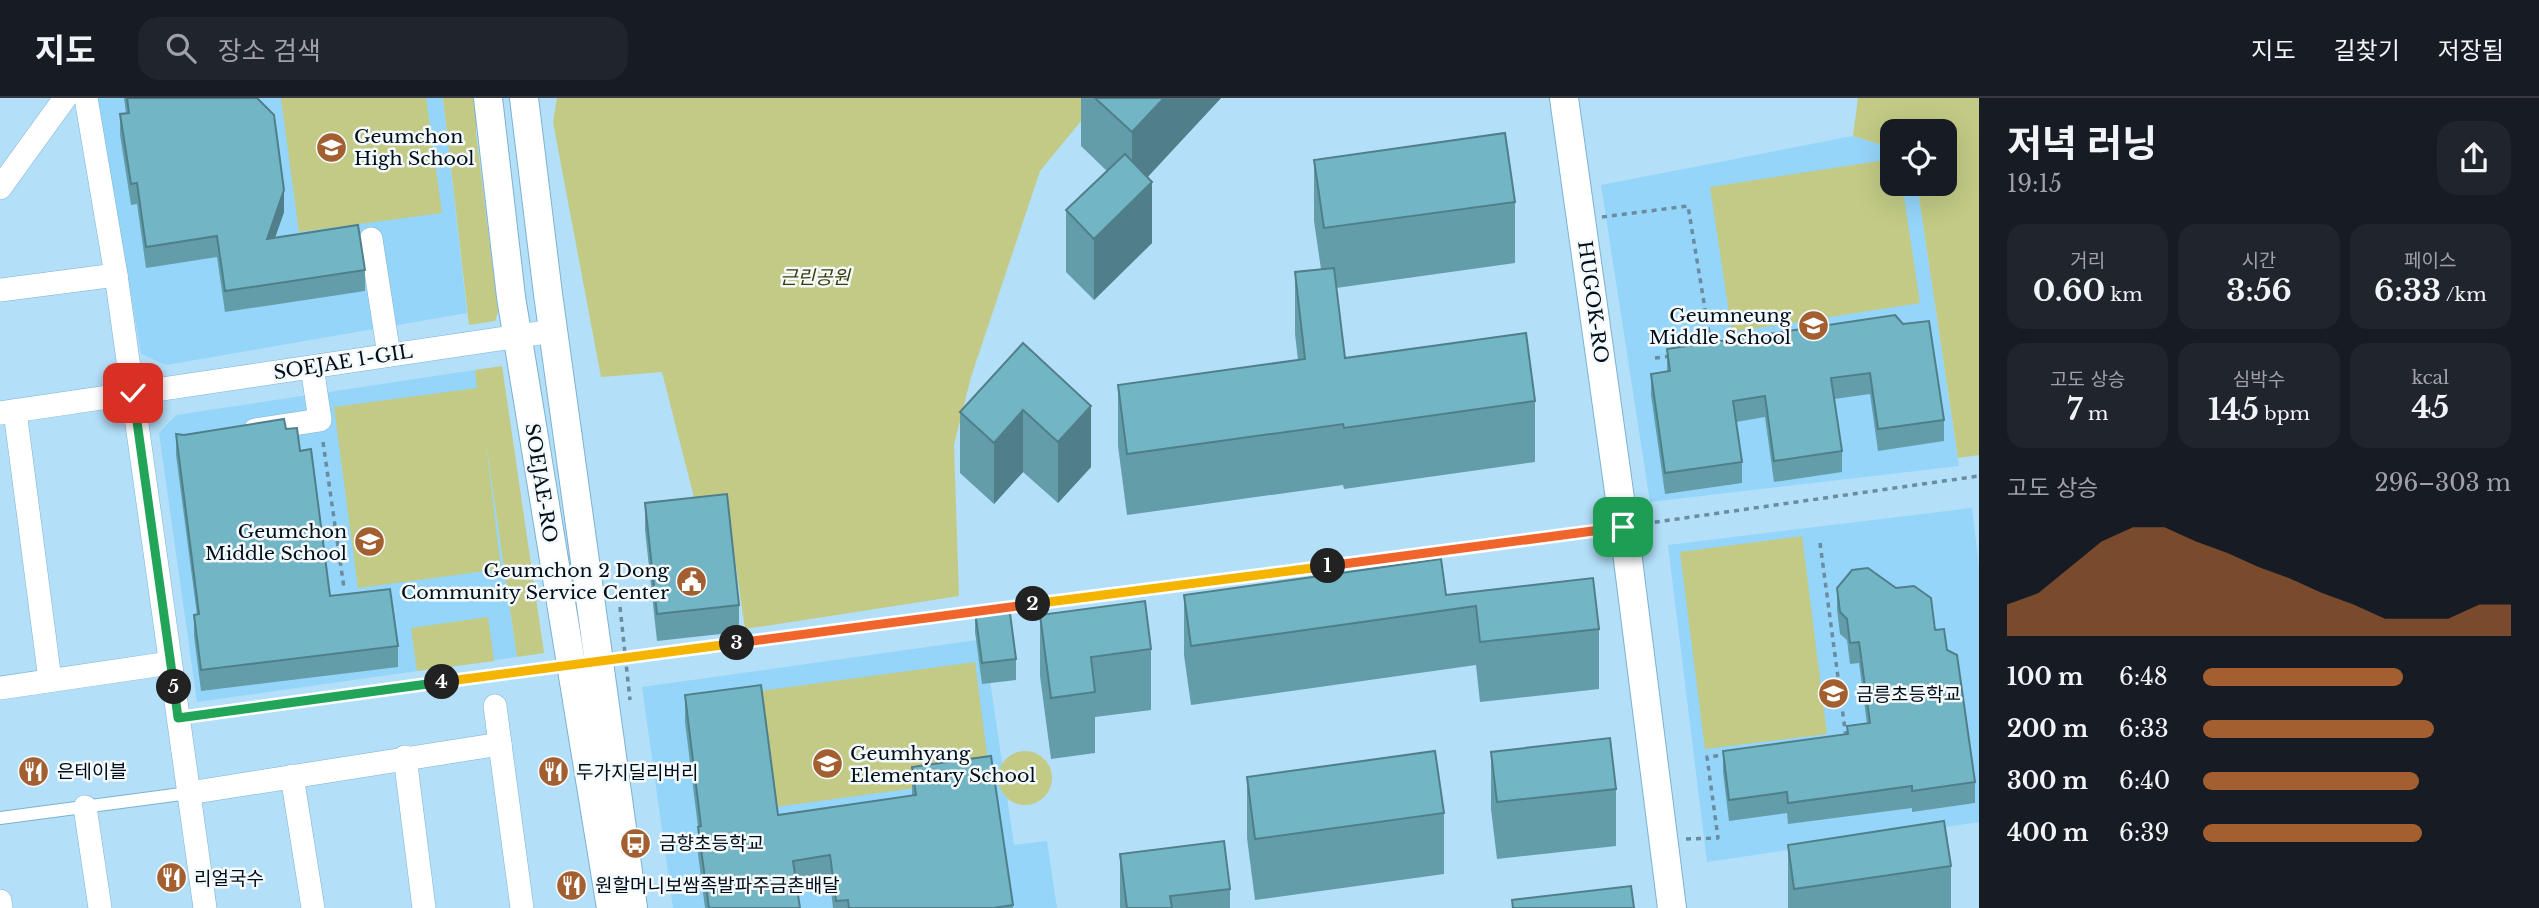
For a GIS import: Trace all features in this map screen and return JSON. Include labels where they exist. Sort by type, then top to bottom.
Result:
[{"type":"street","points":[[0,188],[65,98]]},
{"type":"street","points":[[86,98],[116,275],[205,908]]},
{"type":"street","name":"SOEJAE-RO","points":[[488,98],[517,336],[611,908]]},
{"type":"street","points":[[524,98],[553,331],[633,908]]},
{"type":"street","name":"HUGOK-RO","points":[[1564,98],[1621,506]]},
{"type":"street","points":[[371,239],[389,355]]},
{"type":"street","points":[[0,290],[116,275]]},
{"type":"street","name":"SOEJAE 1-GIL","points":[[50,680],[8,412],[553,331]]},
{"type":"street","points":[[237,433],[320,420],[312,367]]},
{"type":"street","points":[[1628,552],[1672,908]]},
{"type":"street","points":[[0,688],[170,663]]},
{"type":"street","points":[[495,706],[522,908]]},
{"type":"street","points":[[188,793],[500,744]]},
{"type":"street","points":[[405,757],[424,908]]},
{"type":"street","points":[[292,776],[313,908]]},
{"type":"street","points":[[85,807],[100,908]]},
{"type":"street","points":[[0,901],[1,908]]},
{"type":"lane","points":[[0,818],[188,793]]},
{"type":"path","points":[[1581,220],[1688,206],[1712,350]]},
{"type":"path","points":[[1655,358],[1678,355]]},
{"type":"path","points":[[320,420],[344,588]]},
{"type":"path","points":[[1000,609],[1609,529],[1979,476]]},
{"type":"path","points":[[1820,543],[1846,739]]},
{"type":"path","points":[[620,607],[630,700]]},
{"type":"path","points":[[626,658],[986,610]]},
{"type":"path","points":[[178,718],[762,639]]},
{"type":"path","points":[[1663,840],[1718,838],[1707,757],[1732,754]]},
{"type":"shaded area","points":[[98,98],[443,98],[467,313],[166,365],[141,354]]},
{"type":"shaded area","points":[[1853,136],[1880,144],[1880,196],[1919,196],[1959,466],[1650,502],[1601,185]]},
{"type":"shaded area","points":[[475,370],[517,657],[197,702],[159,433],[176,415]]},
{"type":"shaded area","name":"금릉초등학교","points":[[1972,508],[1979,567],[1979,822],[1707,862],[1668,545]]},
{"type":"shaded area","name":"Geumhyang Elementary School","points":[[984,639],[1014,845],[1047,841],[1057,908],[673,908],[642,687]]},
{"type":"green space","points":[[281,98],[426,98],[442,213],[299,232]]},
{"type":"green space","points":[[443,98],[477,98],[476,133],[498,312],[495,321],[469,325]]},
{"type":"green space","name":"근린공원","points":[[557,98],[1100,98],[1040,171],[971,377],[954,445],[959,596],[745,629],[729,517],[699,517],[662,372],[601,377],[553,122]]},
{"type":"green space","points":[[1858,98],[1979,98],[1979,455],[1958,458],[1919,196],[1957,196],[1957,119],[1880,119],[1880,144],[1853,136]]},
{"type":"green space","points":[[1880,161],[1880,196],[1904,196],[1920,303],[1732,332],[1710,187]]},
{"type":"green space","points":[[502,366],[544,653],[517,657],[485,437],[501,569],[358,588],[334,407],[477,388],[475,370]]},
{"type":"green space","points":[[1802,536],[1827,734],[1705,749],[1680,552]]},
{"type":"green space","points":[[488,617],[494,661],[417,671],[411,628]]},
{"type":"green space","points":[[975,662],[990,778],[775,807],[760,691]]},
{"type":"green space","points":[[1025,751],[1044,759],[1052,778],[1044,797],[1025,805],[1006,797],[998,778],[1006,759]]},
{"type":"building","points":[[127,98],[257,98],[274,115],[284,190],[267,239],[358,225],[365,270],[225,291],[217,236],[146,247],[137,183],[131,184],[120,114],[129,113]]},
{"type":"building","points":[[1095,98],[1164,98],[1132,132]]},
{"type":"building","points":[[1505,133],[1515,202],[1324,228],[1314,160]]},
{"type":"building","points":[[1125,154],[1152,182],[1094,239],[1066,210]]},
{"type":"building","points":[[1334,268],[1345,358],[1526,333],[1535,401],[1344,428],[1343,424],[1127,454],[1118,385],[1305,359],[1295,272]]},
{"type":"building","points":[[1895,315],[1903,324],[1929,321],[1944,420],[1878,429],[1870,373],[1831,378],[1842,451],[1774,461],[1765,396],[1733,401],[1742,462],[1665,473],[1651,374],[1670,371],[1667,349]]},
{"type":"building","points":[[1023,343],[1091,406],[1058,442],[1023,410],[994,443],[960,412]]},
{"type":"building","points":[[284,419],[286,429],[297,428],[300,451],[311,449],[330,596],[390,589],[398,646],[201,670],[194,615],[199,614],[176,434]]},
{"type":"building","name":"Geumchon 2 Dong Community Service Center","points":[[727,494],[739,605],[657,614],[645,503]]},
{"type":"building","points":[[1441,559],[1446,595],[1593,578],[1599,629],[1480,642],[1476,606],[1191,646],[1184,595]]},
{"type":"building","points":[[1868,568],[1896,588],[1914,586],[1931,598],[1935,630],[1944,629],[1947,650],[1957,655],[1975,782],[1912,791],[1912,786],[1788,803],[1787,792],[1729,800],[1723,751],[1848,734],[1847,726],[1870,723],[1859,642],[1850,643],[1847,619],[1840,612],[1837,588],[1852,570]]},
{"type":"building","points":[[1145,601],[1151,649],[1091,657],[1095,692],[1051,698],[1040,615]]},
{"type":"building","points":[[1009,606],[1016,659],[982,663],[975,611]]},
{"type":"building","points":[[761,685],[778,815],[916,795],[912,767],[991,756],[1013,905],[993,908],[849,908],[848,900],[836,901],[830,855],[793,861],[800,908],[709,908],[685,695]]},
{"type":"building","points":[[1610,738],[1616,789],[1497,802],[1491,752]]},
{"type":"building","points":[[1435,751],[1444,813],[1255,839],[1247,777]]},
{"type":"building","points":[[1944,821],[1951,866],[1794,889],[1788,845]]},
{"type":"building","points":[[1224,841],[1230,889],[1170,896],[1172,908],[1127,908],[1120,854]]},
{"type":"building","points":[[1631,886],[1634,908],[1513,908],[1512,900]]},
{"type":"tunnel","points":[[1621,506],[1627,552]]},
{"type":"place","name":"Geumchon High School","points":[[331,147]]},
{"type":"place","name":"Geumneung Middle School","points":[[1814,326]]},
{"type":"place","name":"Geumchon Middle School","points":[[370,542]]},
{"type":"place","name":"Geumchon 2 Dong Community Service Center","points":[[692,581]]},
{"type":"place","name":"금릉초등학교","points":[[1833,694]]},
{"type":"place","name":"Geumhyang Elementary School","points":[[827,764]]},
{"type":"place","name":"은테이블","points":[[34,771]]},
{"type":"place","name":"두가지딜리버리","points":[[553,772]]},
{"type":"place","name":"금향초등학교","points":[[636,843]]},
{"type":"place","name":"리얼국수","points":[[171,878]]},
{"type":"place","name":"원할머니보쌈족발파주금촌배달","points":[[572,885]]},
{"type":"route","points":[[133,393],[178,718],[1623,527]]}]
